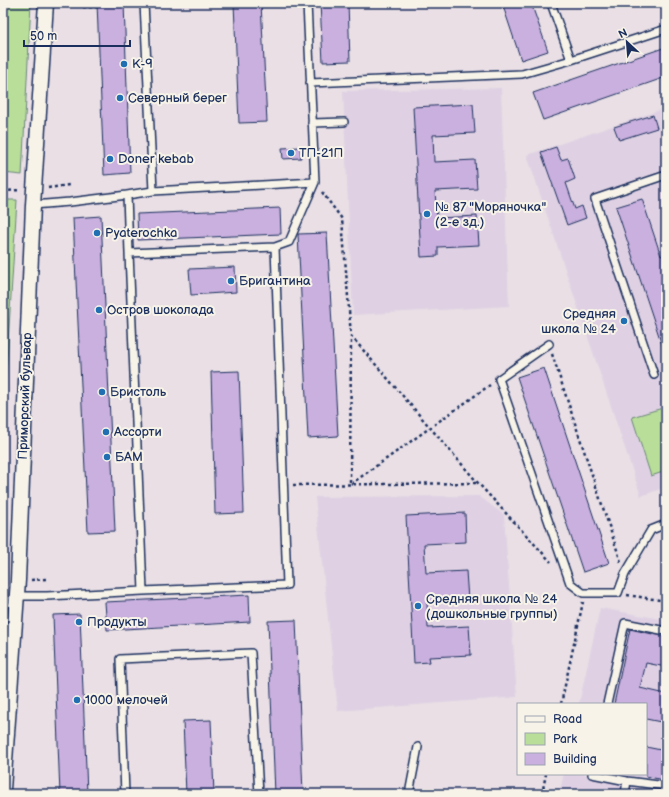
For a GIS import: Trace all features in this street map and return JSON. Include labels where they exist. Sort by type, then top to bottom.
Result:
[{"type":"street","name":"Приморский бульвар","points":[[3,789],[17,596],[33,205],[46,3]]},
{"type":"lane","points":[[144,3],[153,192]]},
{"type":"lane","points":[[128,253],[275,247],[288,242],[314,182],[307,3]]},
{"type":"lane","points":[[550,3],[571,60]]},
{"type":"lane","points":[[310,83],[522,74],[571,60],[666,29]]},
{"type":"lane","points":[[312,123],[344,122]]},
{"type":"lane","points":[[654,375],[595,200],[666,175]]},
{"type":"lane","points":[[33,205],[153,192],[314,182]]},
{"type":"lane","points":[[127,195],[128,253],[143,591]]},
{"type":"lane","points":[[17,596],[47,596],[287,585],[275,247]]},
{"type":"lane","points":[[550,344],[499,379],[570,583],[584,593],[618,593],[625,574],[651,530],[666,524]]},
{"type":"lane","points":[[607,703],[625,623],[666,631]]},
{"type":"lane","points":[[125,794],[120,659],[251,652],[260,794]]},
{"type":"lane","points":[[409,794],[418,747]]},
{"type":"lane","points":[[597,775],[627,781],[666,786]]},
{"type":"lane","points":[[625,794],[627,781]]},
{"type":"path","points":[[83,7],[97,7]]},
{"type":"path","points":[[314,182],[342,219],[351,336],[350,484]]},
{"type":"path","points":[[351,336],[478,482],[555,566]]},
{"type":"path","points":[[550,344],[625,574]]},
{"type":"path","points":[[350,484],[499,379]]},
{"type":"path","points":[[283,485],[478,482]]},
{"type":"path","points":[[618,593],[666,601]]},
{"type":"path","points":[[561,703],[583,602]]},
{"type":"path","points":[[542,794],[546,775]]},
{"type":"shaded area","name":"№ 87 \"Моряночка\" (2-е зд.)","points":[[501,88],[509,306],[353,315],[343,91]]},
{"type":"shaded area","name":"Средняя школа № 24","points":[[666,108],[666,487],[641,496],[527,155]]},
{"type":"shaded area","name":"Средняя школа № 24 (дошкольные группы)","points":[[479,496],[504,515],[517,697],[338,711],[315,497]]},
{"type":"shaded area","points":[[600,608],[666,620],[666,794],[559,794],[564,775],[647,775],[647,703],[579,703]]},
{"type":"green space","points":[[7,3],[31,3],[22,175],[3,173],[3,89]]},
{"type":"green space","points":[[3,200],[17,200],[3,423]]},
{"type":"green space","points":[[666,407],[666,471],[651,476],[632,417]]},
{"type":"building","points":[[97,3],[124,3],[130,173],[104,175]]},
{"type":"building","points":[[234,3],[261,3],[267,122],[239,123]]},
{"type":"building","points":[[320,3],[348,3],[350,61],[323,62]]},
{"type":"building","points":[[502,3],[531,3],[548,51],[521,60]]},
{"type":"building","points":[[666,47],[666,77],[543,120],[533,93]]},
{"type":"building","points":[[473,104],[475,133],[433,135],[434,162],[475,160],[477,189],[435,191],[437,218],[477,216],[479,245],[438,247],[438,256],[421,257],[413,107]]},
{"type":"building","points":[[653,115],[657,128],[619,140],[614,127]]},
{"type":"building","name":"ТП-21П","points":[[300,147],[301,158],[283,159],[282,148]]},
{"type":"building","points":[[556,147],[561,160],[568,158],[575,179],[566,183],[575,209],[582,206],[586,218],[567,225],[541,152]]},
{"type":"building","points":[[642,199],[661,256],[666,254],[666,351],[664,351],[616,207]]},
{"type":"building","points":[[280,208],[281,234],[138,240],[137,214]]},
{"type":"building","points":[[101,216],[115,531],[88,532],[73,218]]},
{"type":"building","points":[[327,233],[338,436],[308,438],[298,234]]},
{"type":"building","points":[[235,267],[236,292],[191,295],[189,269]]},
{"type":"building","points":[[544,368],[609,563],[583,572],[517,377]]},
{"type":"building","points":[[239,371],[244,513],[215,514],[211,372]]},
{"type":"building","points":[[465,513],[466,542],[424,544],[426,573],[466,571],[468,600],[427,602],[428,628],[469,626],[471,655],[429,657],[430,662],[414,663],[406,516]]},
{"type":"building","points":[[249,595],[250,622],[107,630],[105,602]]},
{"type":"building","points":[[80,614],[87,794],[60,794],[53,615]]},
{"type":"building","points":[[296,620],[303,794],[275,794],[268,621]]},
{"type":"building","points":[[630,629],[666,637],[666,667],[646,663],[640,688],[666,694],[666,723],[647,719],[647,703],[614,703]]},
{"type":"building","points":[[211,720],[214,794],[186,794],[183,721]]},
{"type":"building","points":[[647,747],[666,751],[666,762],[662,780],[646,776]]},
{"type":"place","name":"К-9","points":[[124,64]]},
{"type":"place","name":"Северный берег","points":[[120,98]]},
{"type":"place","name":"ТП-21П","points":[[291,153]]},
{"type":"place","name":"Doner kebab","points":[[110,159]]},
{"type":"place","name":"№ 87 \"Моряночка\" (2-е зд.)","points":[[427,214]]},
{"type":"place","name":"Pyaterochka","points":[[97,233]]},
{"type":"place","name":"Бригантина","points":[[231,281]]},
{"type":"place","name":"Остров шоколада","points":[[99,310]]},
{"type":"place","name":"Средняя школа № 24","points":[[624,321]]},
{"type":"place","name":"Бристоль","points":[[102,392]]},
{"type":"place","name":"Ассорти","points":[[106,432]]},
{"type":"place","name":"БАМ","points":[[107,457]]},
{"type":"place","name":"Средняя школа № 24 (дошкольные группы)","points":[[418,606]]},
{"type":"place","name":"Продукты","points":[[79,622]]},
{"type":"place","name":"1000 мелочей","points":[[77,700]]}]
